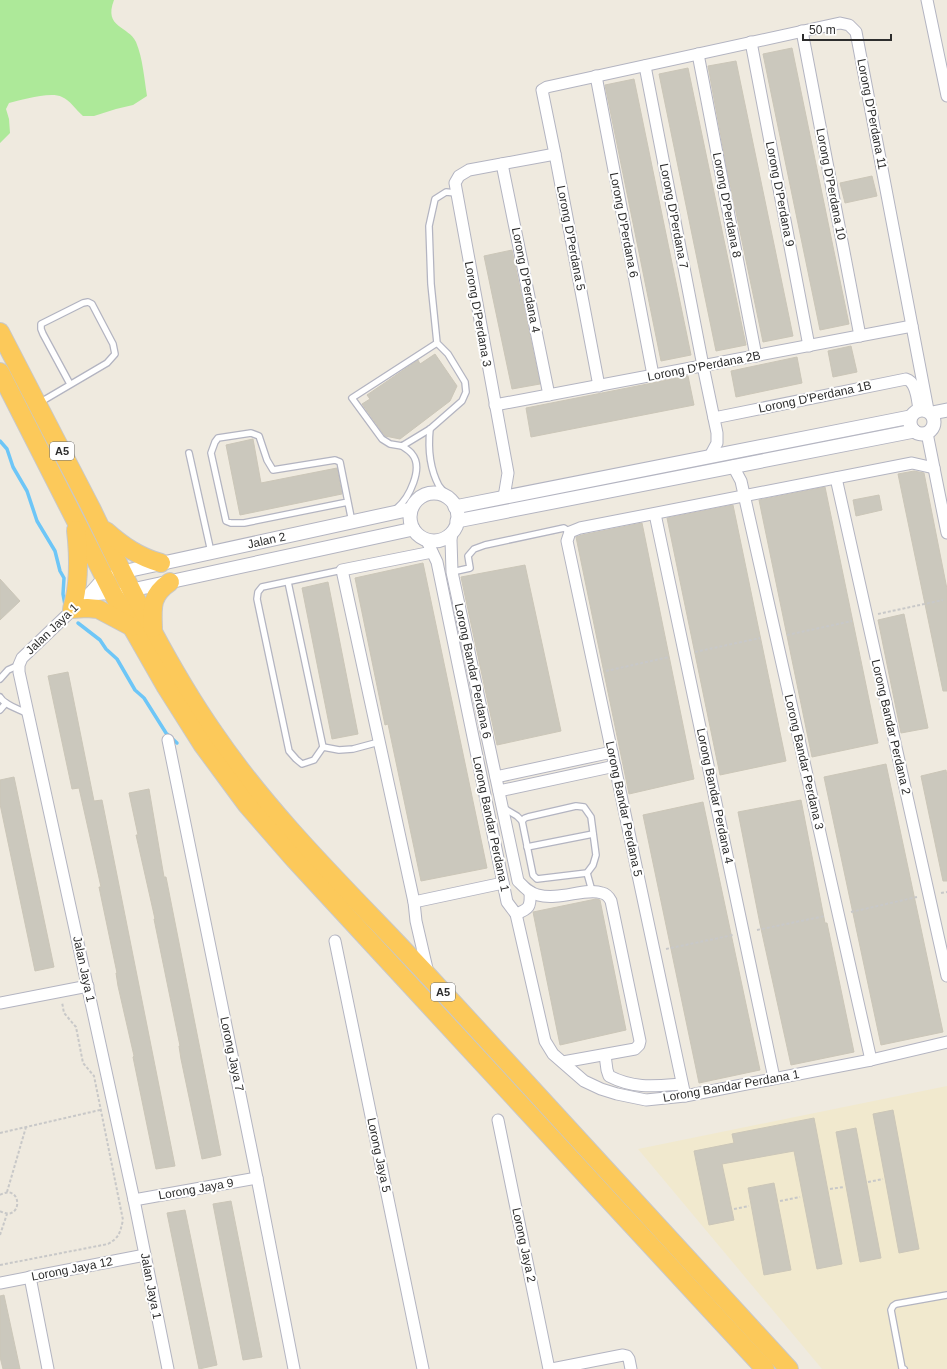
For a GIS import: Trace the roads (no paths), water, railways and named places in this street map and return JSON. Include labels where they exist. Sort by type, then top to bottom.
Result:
[{"type":"highway","name":"A5","points":[[0,332],[38,404],[122,572],[180,681],[214,734],[255,789],[305,846],[429,977],[789,1369]]},
{"type":"highway","name":"A5","points":[[0,373],[132,628],[202,744],[247,805],[300,865],[765,1369]]},
{"type":"highway","points":[[76,521],[78,579],[72,609],[98,609],[132,628]]},
{"type":"highway","points":[[98,523],[126,548],[148,560],[161,563]]},
{"type":"highway","points":[[154,631],[152,606],[156,594],[162,587],[170,582]]},
{"type":"street","points":[[927,0],[947,96]]},
{"type":"street","name":"Lorong D'Perdana 11","points":[[542,90],[547,87],[802,31],[840,23],[849,25],[856,32],[912,326],[928,419]]},
{"type":"street","name":"Lorong D'Perdana 10","points":[[802,31],[860,336]]},
{"type":"street","name":"Lorong D'Perdana 9","points":[[751,42],[809,346]]},
{"type":"street","name":"Lorong D'Perdana 8","points":[[698,54],[756,356]]},
{"type":"street","name":"Lorong D'Perdana 7","points":[[645,66],[714,418],[717,443],[710,456]]},
{"type":"street","name":"Lorong D'Perdana 6","points":[[596,76],[653,375]]},
{"type":"street","name":"Lorong D'Perdana 5","points":[[542,90],[599,386]]},
{"type":"street","name":"Lorong D'Perdana 3","points":[[504,497],[508,472],[455,182],[459,176],[469,170],[555,154]]},
{"type":"street","name":"Lorong D'Perdana 4","points":[[502,164],[549,395]]},
{"type":"street","name":"Lorong D'Perdana 2B","points":[[495,405],[912,326]]},
{"type":"street","name":"Lorong D'Perdana 1B","points":[[714,418],[906,379],[913,385],[928,419]]},
{"type":"street","points":[[455,526],[732,466],[914,431],[910,424],[928,419],[947,410]]},
{"type":"street","points":[[928,419],[929,447],[947,532]]},
{"type":"street","points":[[452,502],[504,497],[710,456],[928,419]]},
{"type":"street","points":[[912,463],[929,447]]},
{"type":"street","points":[[575,530],[912,463],[934,468]]},
{"type":"street","name":"Lorong Bandar Perdana 3","points":[[732,466],[742,481],[871,1060]]},
{"type":"street","name":"Lorong Bandar Perdana 2","points":[[836,478],[947,976]]},
{"type":"street","points":[[435,493],[442,494],[452,502],[458,514],[455,526],[447,537],[433,541],[426,540],[413,529],[410,516],[411,510],[414,502],[420,497],[435,493]]},
{"type":"street","name":"Jalan 2","points":[[122,572],[411,510]]},
{"type":"street","name":"Lorong Bandar Perdana 4","points":[[655,514],[774,1078]]},
{"type":"street","name":"Lorong Bandar Perdana 6","points":[[455,526],[451,540],[452,572],[518,881],[530,892]]},
{"type":"street","name":"Jalan 2","points":[[132,590],[413,529]]},
{"type":"street","name":"Lorong Bandar Perdana 5","points":[[575,530],[567,541],[685,1096]]},
{"type":"street","name":"Lorong Bandar Perdana 1","points":[[426,540],[437,562],[507,902],[516,914],[545,1041],[553,1054],[584,1081],[601,1089],[617,1094],[646,1100],[685,1096],[871,1060],[947,1042]]},
{"type":"street","points":[[429,977],[342,570],[432,552]]},
{"type":"street","points":[[104,576],[122,572]]},
{"type":"street","name":"Jalan Jaya 1","points":[[104,576],[88,595],[22,658],[19,665],[19,672],[134,1200],[168,1369]]},
{"type":"street","points":[[88,595],[114,594],[132,590]]},
{"type":"street","name":"Lorong Jaya 7","points":[[168,740],[257,1178],[294,1369]]},
{"type":"street","points":[[496,777],[612,752]]},
{"type":"street","points":[[499,791],[615,766]]},
{"type":"street","points":[[414,902],[503,883]]},
{"type":"street","points":[[516,914],[528,908],[530,903],[530,892],[538,896],[552,898],[592,891],[602,892],[608,896],[611,901],[640,1041],[639,1045],[635,1049],[563,1062]]},
{"type":"street","name":"Lorong Jaya 5","points":[[335,941],[423,1369]]},
{"type":"street","points":[[0,1003],[88,986]]},
{"type":"street","points":[[605,1055],[606,1070],[609,1076],[621,1082],[639,1086],[682,1084]]},
{"type":"street","name":"Lorong Jaya 2","points":[[498,1120],[551,1369]]},
{"type":"street","name":"Lorong Jaya 9","points":[[134,1200],[257,1178]]},
{"type":"street","name":"Lorong Jaya 12","points":[[0,1283],[145,1255]]},
{"type":"street","points":[[30,1277],[48,1369]]},
{"type":"street","points":[[551,1369],[623,1355],[627,1356],[629,1359],[632,1369]]},
{"type":"lane","points":[[402,446],[430,429],[462,401],[466,392],[466,382],[448,354],[437,343],[431,284],[429,226],[435,200],[446,192],[456,193]]},
{"type":"lane","points":[[38,404],[107,363],[115,354],[113,344],[92,304],[88,302],[83,303],[41,324],[43,334],[70,384]]},
{"type":"lane","points":[[389,514],[402,504],[412,489],[416,474],[416,463],[413,454],[402,446],[390,444],[382,439],[352,398],[437,343]]},
{"type":"lane","points":[[430,429],[428,446],[434,471],[439,486],[452,502]]},
{"type":"lane","points":[[348,502],[244,523],[231,523],[226,520],[211,453],[215,442],[218,438],[251,433],[259,436],[267,460],[273,470],[335,460],[340,462],[348,502],[352,522]]},
{"type":"lane","points":[[189,453],[211,552]]},
{"type":"lane","points":[[452,572],[470,568],[468,556],[474,549],[485,545],[564,528],[575,530]]},
{"type":"lane","points":[[288,582],[322,747],[314,760],[302,764],[289,751],[263,629],[257,598],[258,592],[262,587],[342,570]]},
{"type":"lane","points":[[0,679],[8,670],[19,665]]},
{"type":"lane","points":[[0,697],[6,703],[28,714]]},
{"type":"lane","points":[[0,710],[6,703]]},
{"type":"lane","points":[[322,747],[339,750],[353,749],[379,742]]},
{"type":"lane","points":[[502,807],[517,816],[522,821],[533,876],[538,879],[587,873],[593,865],[596,855],[591,817],[584,807],[576,806],[528,817],[522,821]]},
{"type":"lane","points":[[527,847],[593,834]]},
{"type":"lane","points":[[587,873],[592,891]]},
{"type":"lane","points":[[904,1369],[891,1310],[893,1306],[896,1304],[947,1295]]},
{"type":"waterway","points":[[0,441],[7,449],[13,467],[27,491],[37,521],[55,551],[60,571],[64,578],[63,594],[65,605]]},
{"type":"waterway","points":[[78,623],[100,640],[106,649],[117,659],[135,690],[144,698],[166,733],[177,743]]}]
